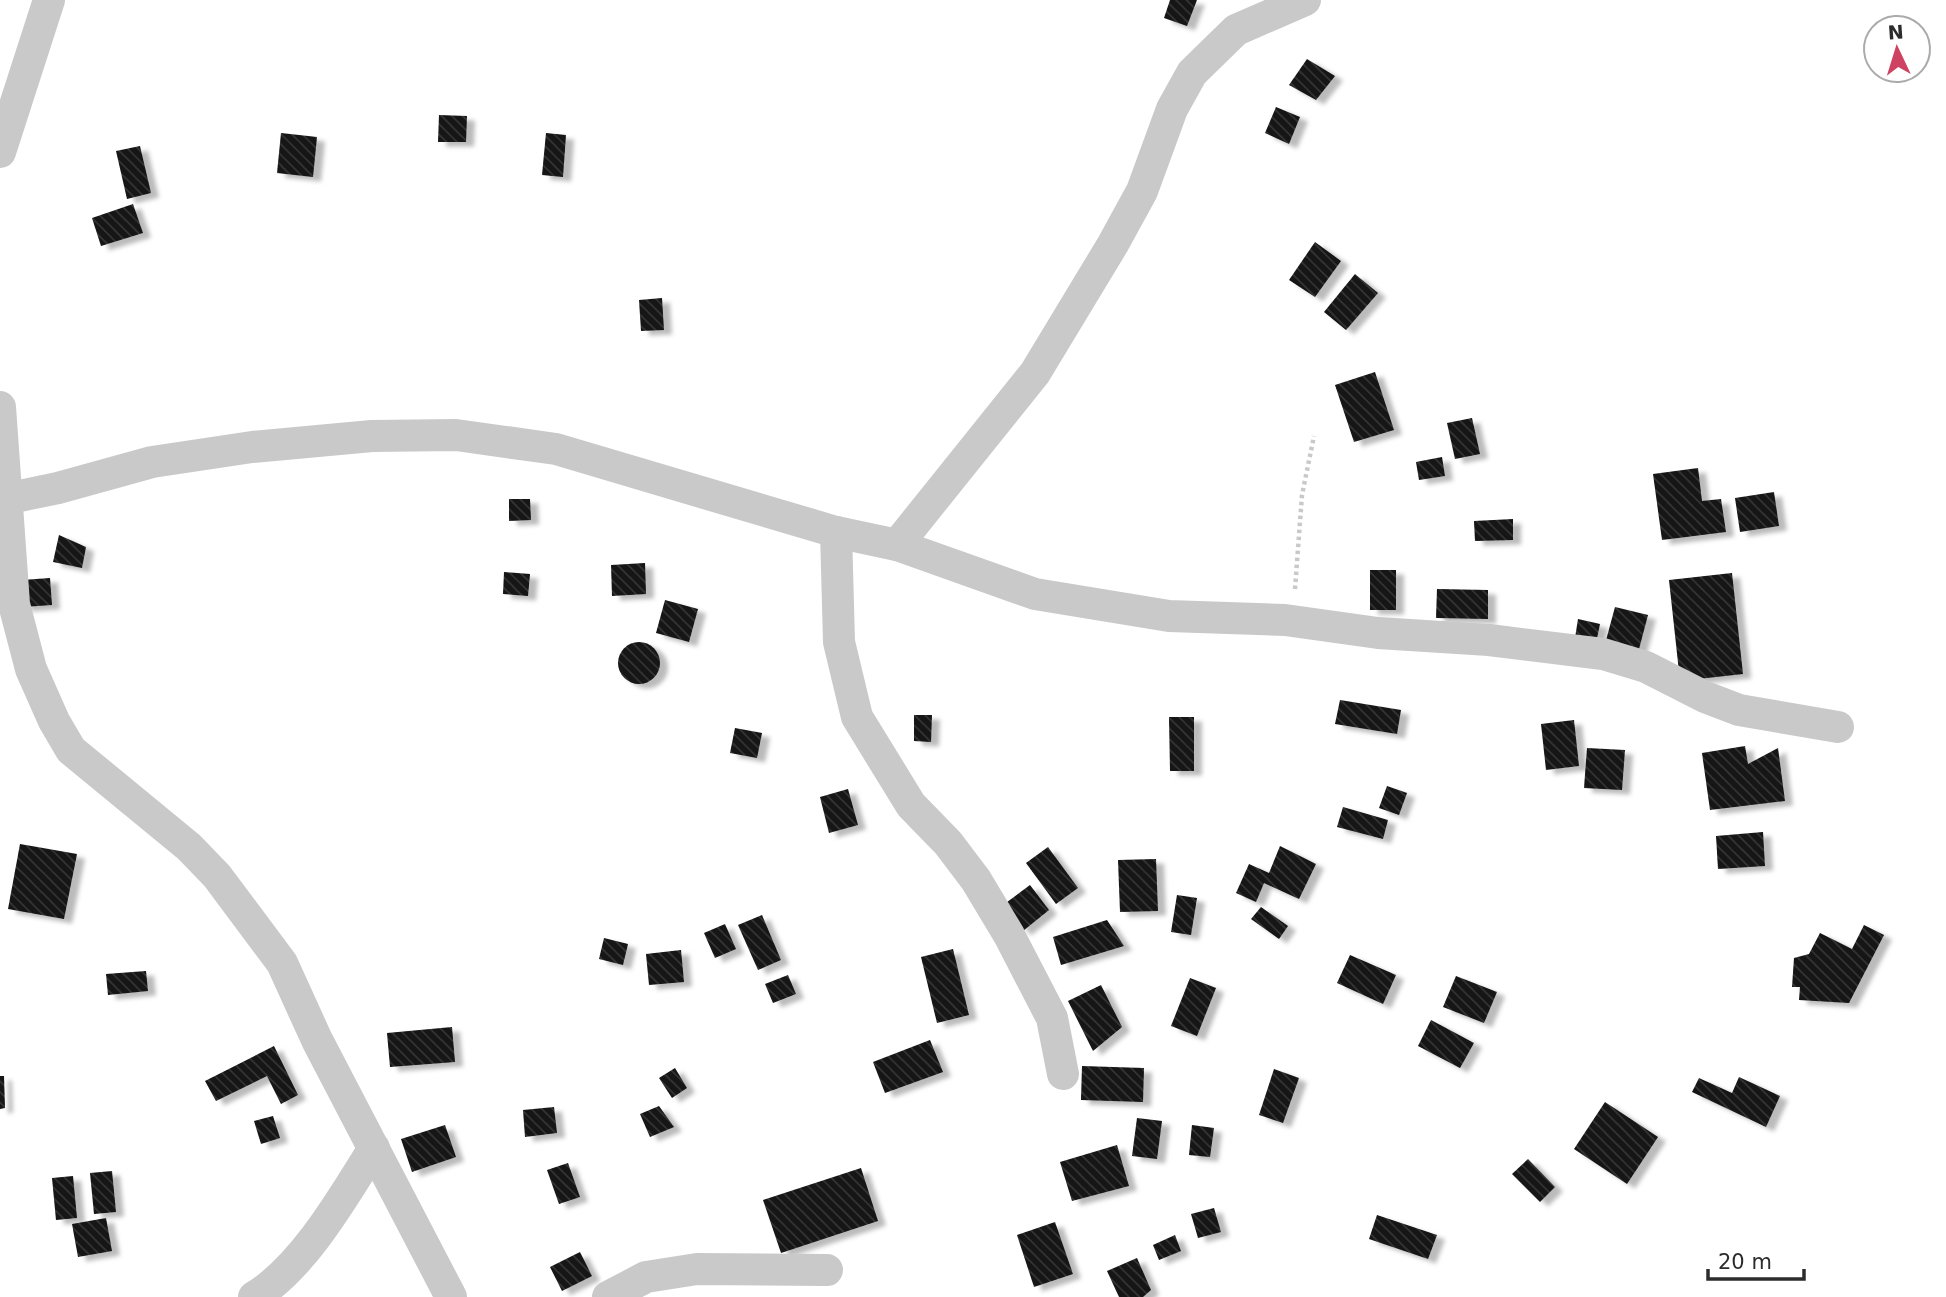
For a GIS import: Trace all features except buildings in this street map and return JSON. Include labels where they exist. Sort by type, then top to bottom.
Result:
[{"type":"street","points":[[0,152],[49,0]]},
{"type":"street","points":[[897,545],[1035,373],[1142,191],[1172,109],[1192,73],[1237,30],[1305,0]]},
{"type":"street","points":[[0,407],[4,499],[14,604],[31,669],[54,721],[71,750],[189,846],[217,876],[282,963],[317,1040],[451,1297]]},
{"type":"street","points":[[4,499],[152,463],[252,447],[372,436],[456,435],[556,449],[836,532],[897,545],[1035,594],[1169,616],[1285,620],[1378,633],[1489,640],[1603,654],[1646,667],[1705,697],[1739,710],[1838,727]]},
{"type":"street","points":[[836,532],[839,642],[857,717],[911,805],[947,843],[976,880],[1009,935],[1052,1018],[1063,1074]]},
{"type":"street","points":[[254,1297],[304,1252],[374,1148]]},
{"type":"street","points":[[608,1297],[646,1278],[697,1269],[827,1270]]},
{"type":"path","points":[[1285,620],[1296,587],[1302,495],[1314,436]]}]
